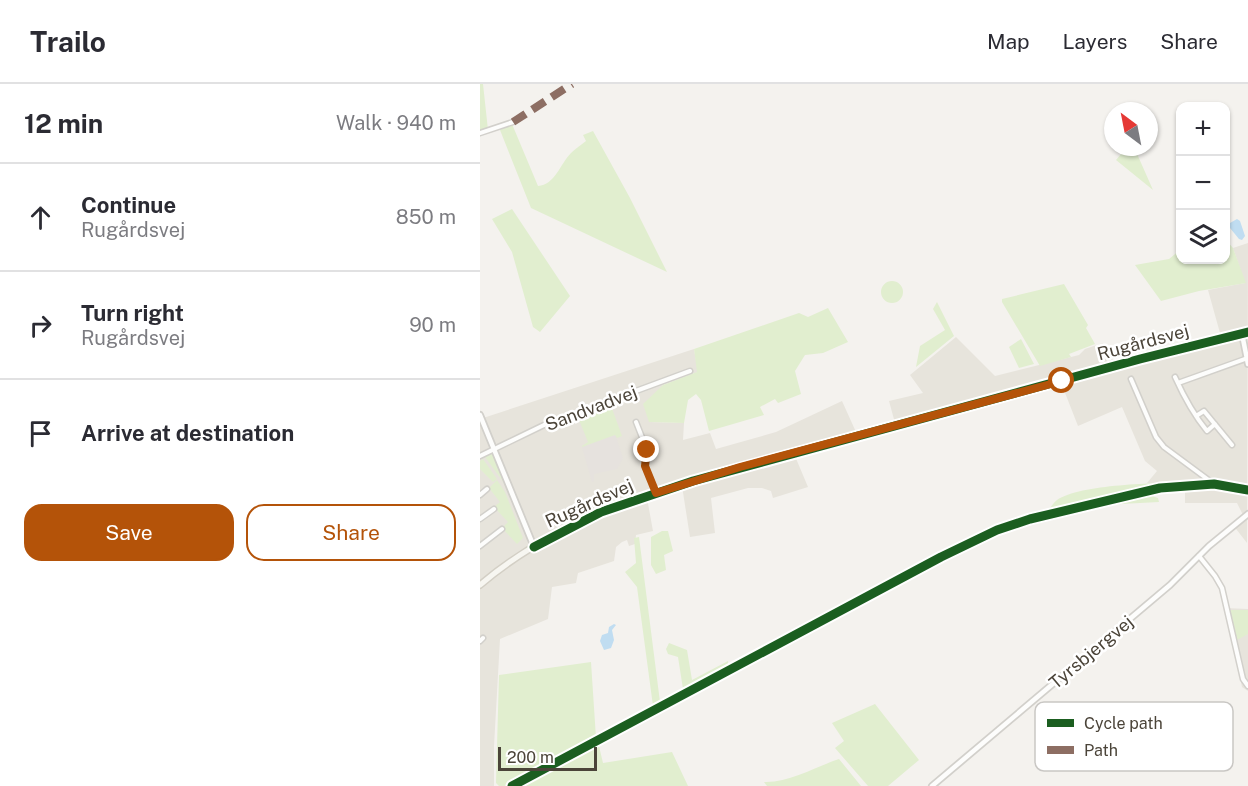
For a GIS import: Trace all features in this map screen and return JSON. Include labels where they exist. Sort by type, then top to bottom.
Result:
[{"type":"main road","name":"Rugårdsvej","points":[[480,585],[505,564],[534,547],[601,512],[656,493],[740,467],[1245,333]]},
{"type":"street","points":[[480,133],[513,122]]},
{"type":"street","points":[[1178,382],[1248,360],[1245,333]]},
{"type":"street","name":"Sandvadvej","points":[[480,456],[544,425],[690,371]]},
{"type":"street","points":[[1175,377],[1188,405],[1207,431],[1215,424]]},
{"type":"street","points":[[1131,379],[1156,437],[1164,447],[1214,484],[1248,490]]},
{"type":"street","points":[[1196,416],[1204,411],[1232,445]]},
{"type":"street","points":[[480,415],[534,547]]},
{"type":"street","name":"Rugårdsvej","points":[[636,422],[647,450],[645,466],[656,493]]},
{"type":"street","points":[[480,495],[487,489]]},
{"type":"street","points":[[480,519],[494,509]]},
{"type":"street","name":"Tyrsbjergvej","points":[[932,786],[1170,585],[1199,556],[1248,514]]},
{"type":"street","points":[[480,546],[502,529]]},
{"type":"street","points":[[1199,556],[1222,588],[1243,679],[1248,686]]},
{"type":"shaded area","points":[[1248,243],[1247,543],[1233,525],[1243,515],[1237,503],[1185,503],[1185,483],[1147,483],[1157,471],[1145,461],[1122,407],[1078,426],[1060,380],[895,423],[889,401],[923,393],[910,375],[956,337],[995,376],[1079,355],[1085,349],[1103,343],[1114,362],[1220,333],[1208,290],[1245,283],[1233,248]]},
{"type":"shaded area","points":[[694,349],[698,372],[663,385],[649,422],[684,423],[683,440],[710,433],[716,449],[776,432],[842,401],[856,432],[792,449],[808,487],[773,498],[771,491],[762,488],[748,488],[711,498],[715,533],[690,537],[682,486],[647,498],[653,531],[636,535],[635,544],[629,546],[627,540],[622,542],[616,547],[614,561],[578,573],[576,583],[552,587],[548,619],[500,639],[494,786],[480,786],[480,419]]},
{"type":"shaded area","points":[[615,434],[623,458],[617,469],[594,474],[592,482],[582,447]]},
{"type":"shaded area","points":[[1225,608],[1248,609],[1248,691],[1242,687]]},
{"type":"green space","points":[[480,84],[483,84],[488,130],[480,132]]},
{"type":"green space","points":[[512,124],[538,186],[544,185],[553,178],[571,153],[586,141],[583,135],[593,131],[667,272],[531,208],[500,130]]},
{"type":"green space","points":[[1119,156],[1138,156],[1153,190],[1116,160]]},
{"type":"green space","points":[[512,209],[570,296],[540,332],[533,327],[512,252],[492,219]]},
{"type":"green space","points":[[1230,245],[1246,283],[1199,291],[1161,301],[1135,265],[1169,259],[1176,253],[1176,264],[1230,264]]},
{"type":"green space","points":[[892,281],[900,284],[903,292],[900,300],[892,303],[884,300],[881,292],[884,284]]},
{"type":"green space","points":[[1064,284],[1088,325],[1086,328],[1095,344],[1069,354],[1071,357],[1040,366],[1002,299]]},
{"type":"green space","points":[[937,302],[954,336],[916,367],[920,346],[945,330],[933,309]]},
{"type":"green space","points":[[828,308],[848,342],[823,353],[805,355],[795,371],[801,394],[778,403],[775,399],[760,407],[764,415],[709,431],[701,400],[696,394],[688,400],[684,423],[649,422],[643,404],[663,385],[697,372],[694,349],[799,313],[808,317]]},
{"type":"green space","points":[[1021,339],[1034,364],[1019,368],[1009,347]]},
{"type":"green space","points":[[610,403],[622,436],[617,438],[615,435],[582,447],[588,442],[577,415]]},
{"type":"green space","points":[[491,453],[494,454],[507,487],[485,457],[480,459]]},
{"type":"green space","points":[[483,459],[497,479],[493,482],[480,469],[480,461]]},
{"type":"green space","points":[[497,480],[505,492],[523,538],[517,544],[502,528],[508,522],[494,507],[500,502],[489,488]]},
{"type":"green space","points":[[1187,482],[1186,485],[1161,487],[1048,511],[1057,500],[1083,491],[1120,485]]},
{"type":"green space","points":[[1149,492],[1158,498],[1159,502],[1121,504],[1051,516],[1050,514]]},
{"type":"green space","points":[[662,531],[668,531],[673,551],[664,555],[666,570],[656,574],[651,565],[651,537]]},
{"type":"green space","points":[[639,537],[660,702],[653,706],[637,587],[625,572],[636,563],[634,538]]},
{"type":"green space","points":[[1230,610],[1248,610],[1248,634],[1237,640]]},
{"type":"green space","points":[[669,643],[687,650],[692,680],[728,661],[728,668],[683,689],[678,657],[668,654],[666,649]]},
{"type":"green space","points":[[591,662],[596,738],[507,786],[499,786],[496,783],[499,675]]},
{"type":"green space","points":[[875,704],[919,760],[888,786],[868,786],[835,748],[844,741],[832,723]]},
{"type":"green space","points":[[598,742],[603,763],[672,752],[688,786],[515,786]]},
{"type":"green space","points":[[839,759],[861,786],[767,786],[764,782],[783,780]]},
{"type":"water","points":[[1237,219],[1240,221],[1245,236],[1242,240],[1230,228],[1230,223]]},
{"type":"water","points":[[616,625],[612,630],[614,640],[611,648],[604,650],[600,641],[602,635],[608,633],[609,627]]},
{"type":"marked path","points":[[513,122],[572,84]]},
{"type":"cycle path","points":[[534,547],[601,512],[693,481],[1140,359],[1248,332]]},
{"type":"cycle path","points":[[512,786],[941,557],[997,530],[1030,519],[1160,488],[1214,484],[1248,490]]},
{"type":"route","points":[[647,450],[645,466],[656,493],[740,467],[1062,381]]}]
